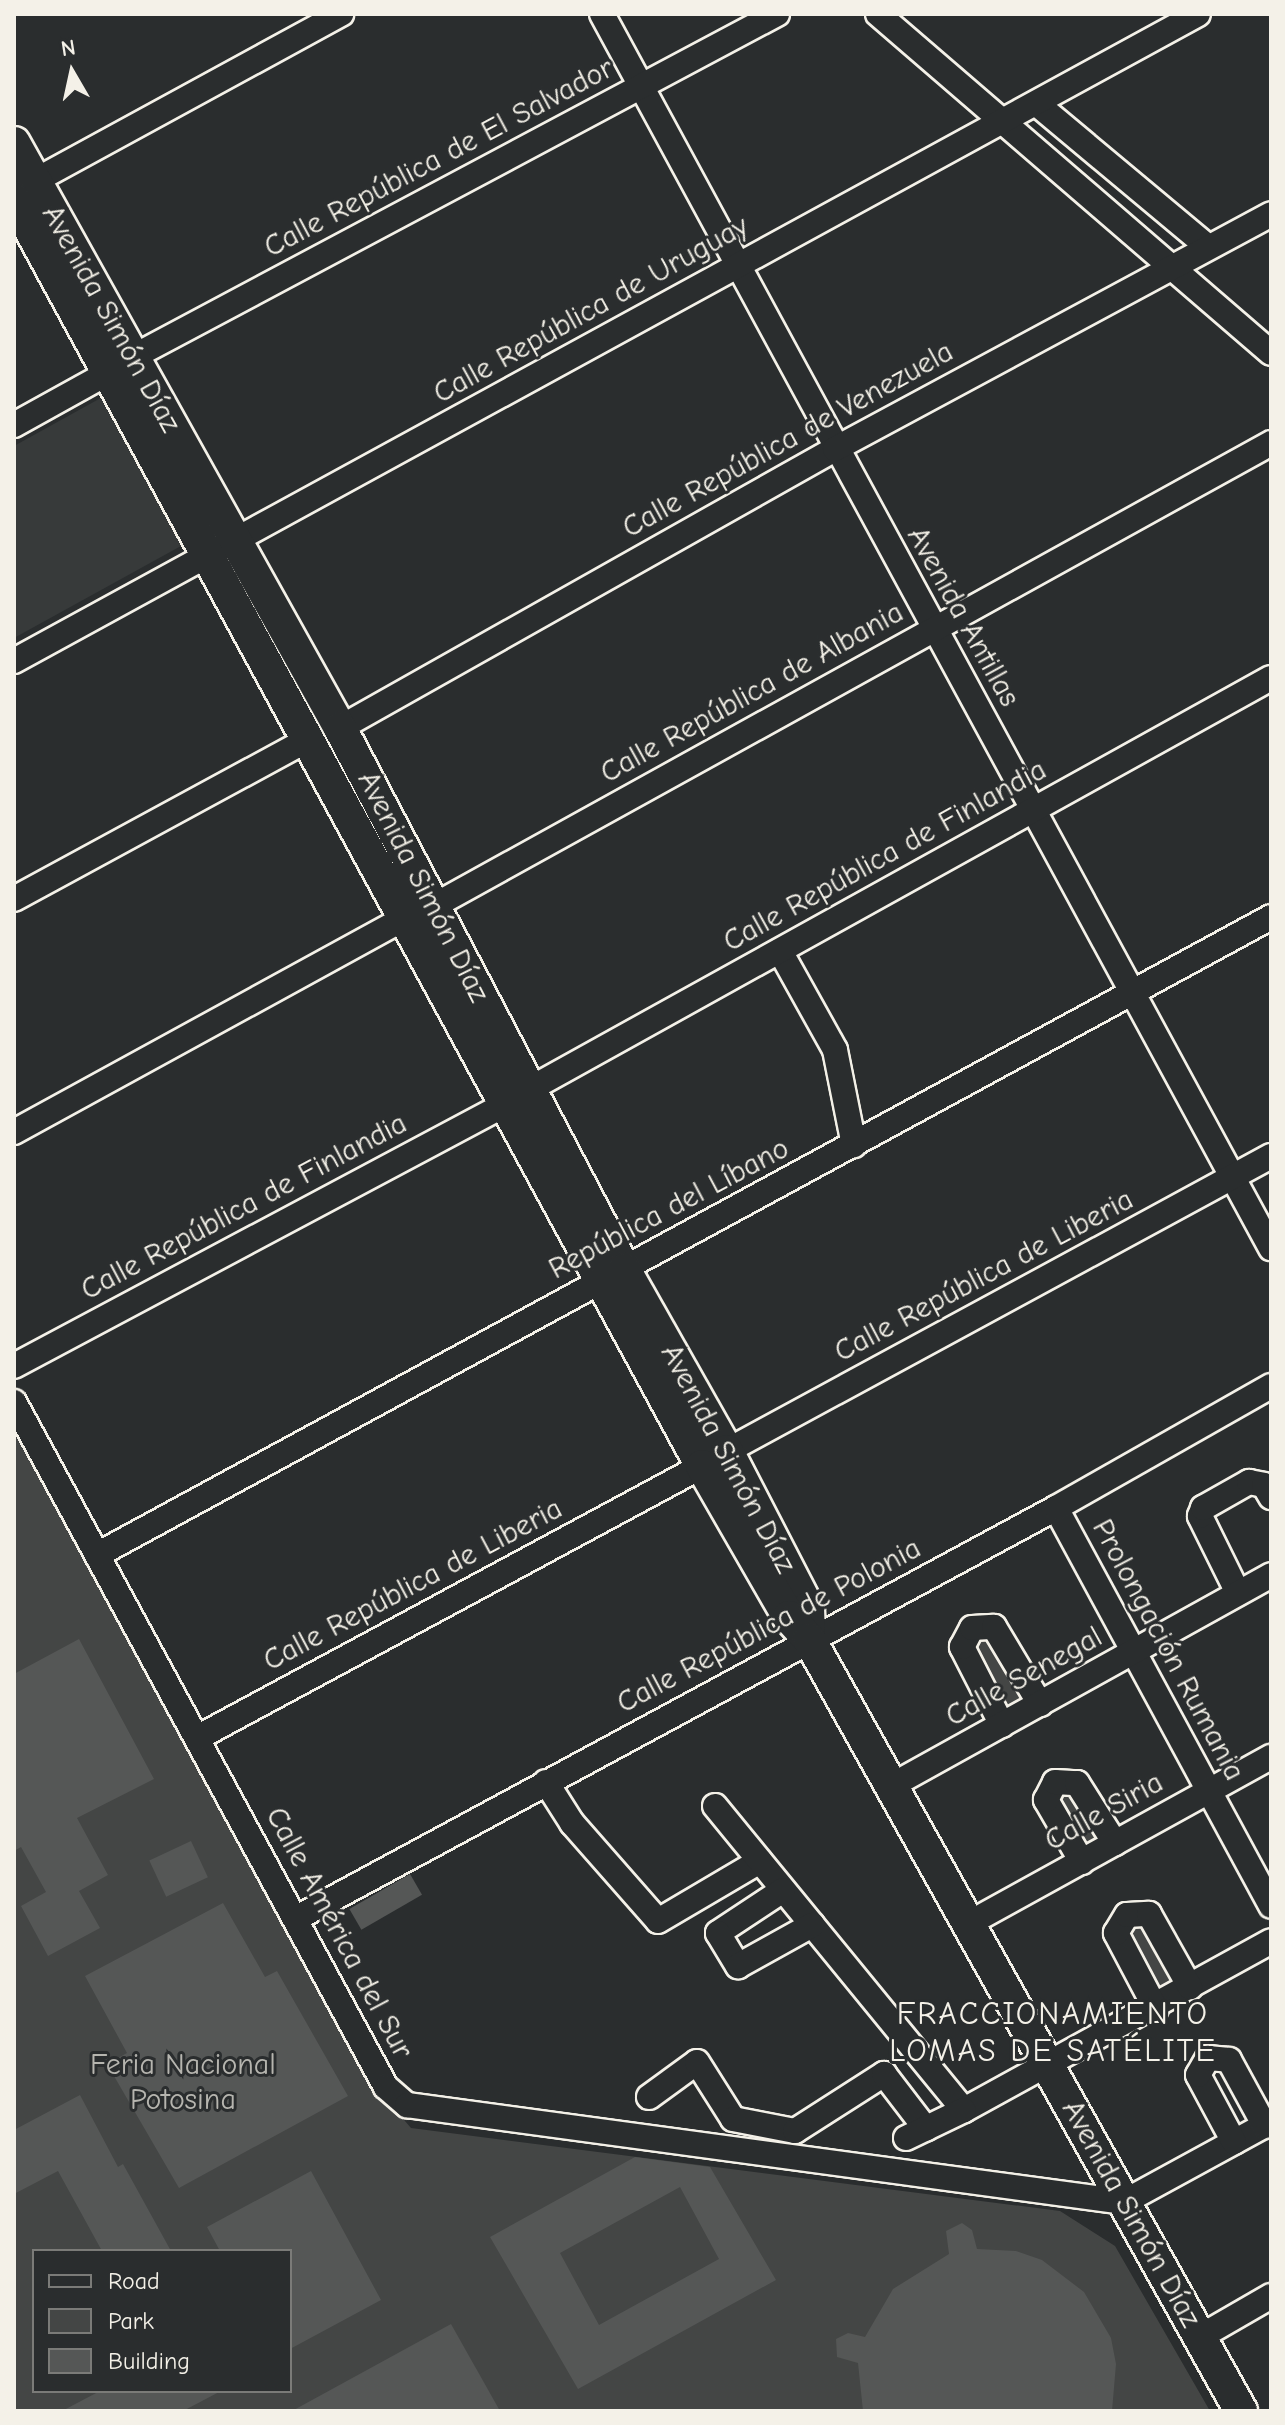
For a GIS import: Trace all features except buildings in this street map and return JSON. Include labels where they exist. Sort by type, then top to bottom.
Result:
[{"type":"main road","name":"Avenida Simón Díaz","points":[[14,143],[21,191],[325,733],[517,1097],[714,1459],[808,1608],[809,1639],[1241,2411]]},
{"type":"street","points":[[21,191],[341,14]]},
{"type":"street","name":"Avenida Antillas","points":[[602,14],[736,268],[1271,1248]]},
{"type":"street","name":"Calle República de El Salvador","points":[[14,425],[119,365],[777,14]]},
{"type":"street","points":[[878,14],[1271,353]]},
{"type":"street","name":"Calle República de Uruguay","points":[[14,661],[1198,14]]},
{"type":"street","points":[[1037,104],[1208,247]]},
{"type":"street","name":"Calle República de Venezuela","points":[[14,899],[325,733],[835,449],[1271,214]]},
{"type":"street","name":"Calle República de Albania","points":[[14,1132],[1271,443]]},
{"type":"street","name":"Calle República de Finlandia","points":[[14,1366],[517,1097],[1271,678]]},
{"type":"street","name":"República del Líbano","points":[[97,1555],[1271,917]]},
{"type":"street","points":[[780,951],[835,1050],[854,1145]]},
{"type":"street","name":"Calle República de Liberia","points":[[197,1738],[1271,1156]]},
{"type":"street","name":"Calle República de Polonia","points":[[295,1919],[1056,1508],[1271,1386]]},
{"type":"street","name":"Calle América del Sur","points":[[14,1402],[386,2087],[407,2105],[1124,2202]]},
{"type":"street","points":[[1238,1593],[1200,1516],[1203,1508],[1249,1482],[1264,1485],[1271,1497]]},
{"type":"street","name":"Prolongación Rumania","points":[[1056,1508],[1132,1654],[1271,1906]]},
{"type":"street","name":"Calle Senegal","points":[[891,1786],[1271,1575]]},
{"type":"street","points":[[1002,1725],[962,1647],[972,1628],[994,1627],[1040,1704]]},
{"type":"street","name":"Calle Siria","points":[[968,1924],[1271,1757]]},
{"type":"street","points":[[546,1782],[572,1823],[658,1921],[760,1861]]},
{"type":"street","points":[[1082,1862],[1046,1800],[1055,1782],[1077,1783],[1115,1843]]},
{"type":"street","points":[[715,1806],[964,2110]]},
{"type":"street","points":[[783,1890],[718,1933],[738,1966],[812,1925]]},
{"type":"street","points":[[1156,2009],[1116,1933],[1127,1915],[1149,1914],[1190,1987]]},
{"type":"street","points":[[649,2097],[697,2062],[733,2119],[795,2131],[884,2074],[916,2133],[1049,2068],[1271,1941]]},
{"type":"street","points":[[1124,2202],[1268,2124],[1229,2060],[1208,2058],[1198,2075],[1234,2142]]},
{"type":"street","points":[[1200,2337],[1271,2296]]},
{"type":"shaded area","points":[[108,394],[190,541],[14,638],[14,446]]},
{"type":"green space","name":"Feria Nacional Potosina","points":[[14,1419],[380,2092],[411,2128],[1060,2211],[1115,2246],[1210,2411],[14,2411]]},
{"type":"green space","points":[[987,1630],[1028,1698],[1005,1711],[965,1643]]},
{"type":"green space","points":[[1071,1780],[1101,1837],[1078,1849],[1048,1792]]},
{"type":"green space","points":[[1151,1918],[1183,1979],[1160,1992],[1127,1931]]},
{"type":"district","name":"FRACCIONAMIENTO LOMAS DE SATÉLITE","points":[[1053,2034]]}]
